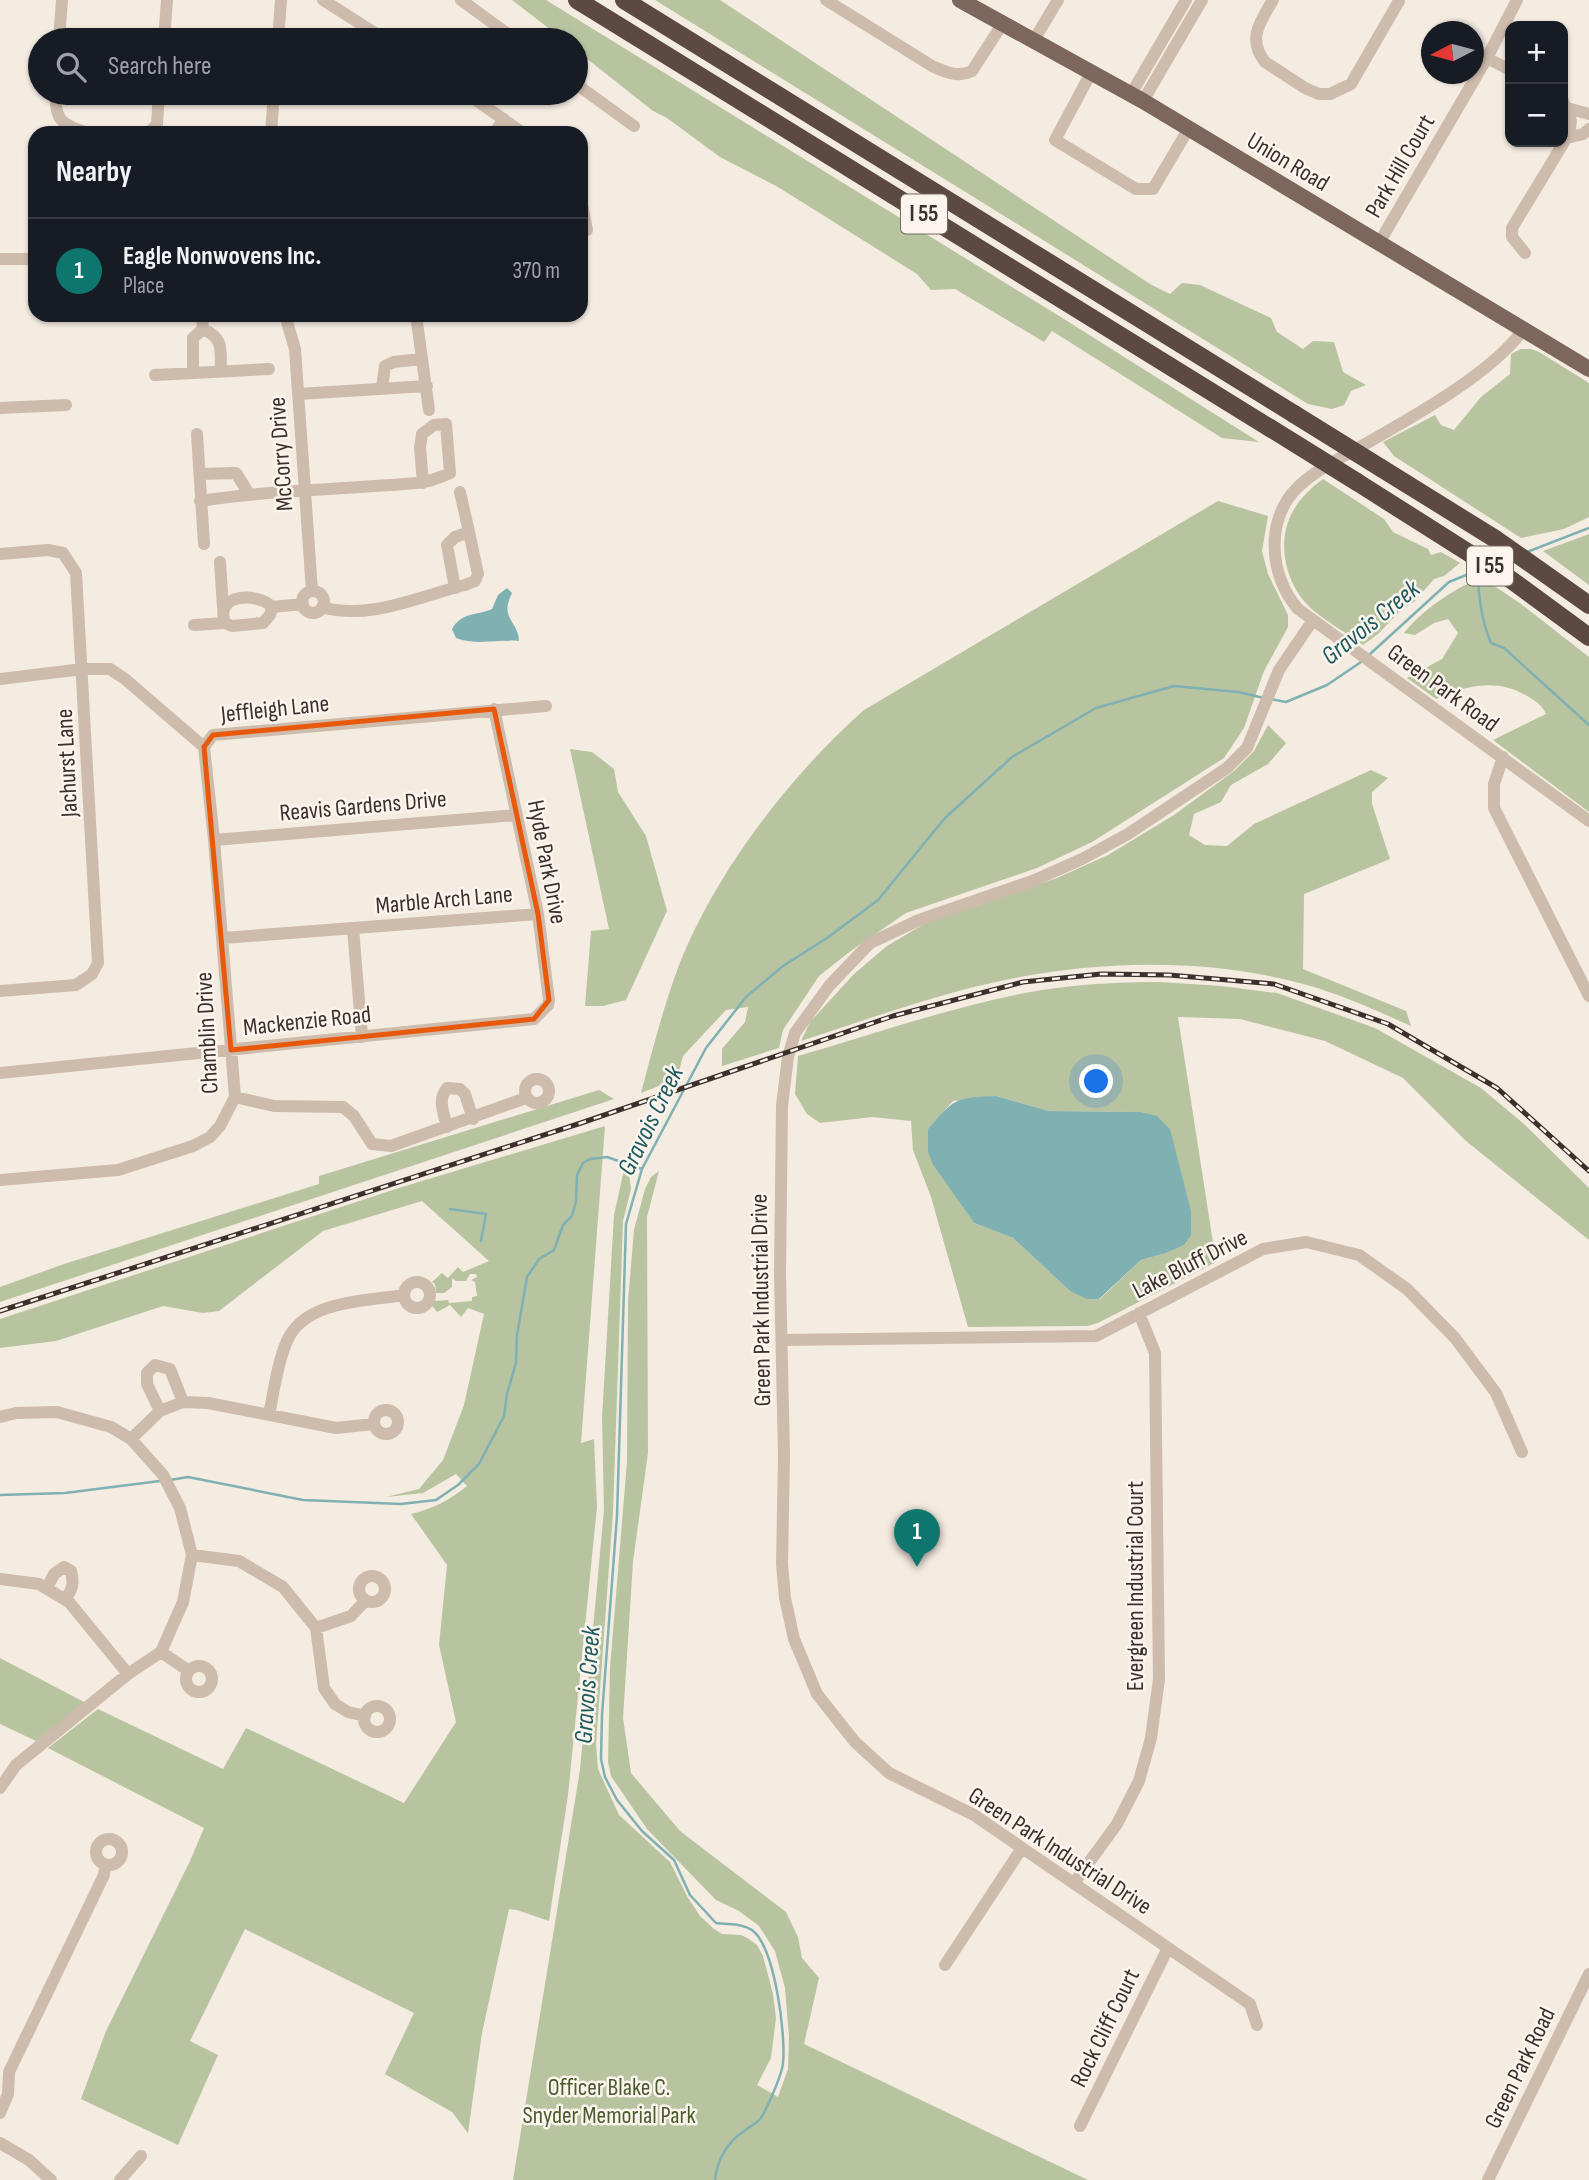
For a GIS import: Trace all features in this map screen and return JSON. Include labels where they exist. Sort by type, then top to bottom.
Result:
[{"type":"highway","name":"I 55","points":[[578,0],[1442,535],[1537,597],[1589,637]]},
{"type":"highway","name":"I 55","points":[[624,0],[1472,524],[1589,605]]},
{"type":"main road","name":"Union Road","points":[[960,0],[1137,97],[1589,369]]},
{"type":"street","points":[[60,28],[62,0]]},
{"type":"street","points":[[165,28],[167,0]]},
{"type":"street","points":[[279,28],[281,0]]},
{"type":"street","points":[[323,0],[367,28]]},
{"type":"street","points":[[461,0],[500,28]]},
{"type":"street","points":[[826,0],[945,73],[965,74],[972,71],[1003,23]]},
{"type":"street","points":[[1034,40],[1058,0]]},
{"type":"street","points":[[1137,97],[1186,0]]},
{"type":"street","points":[[1137,97],[1202,0]]},
{"type":"street","points":[[1273,0],[1258,25],[1255,44],[1265,62],[1319,94],[1330,94],[1351,84],[1402,0]]},
{"type":"street","name":"Park Hill Court","points":[[1379,243],[1487,58],[1517,0]]},
{"type":"street","points":[[1487,58],[1505,67]]},
{"type":"street","points":[[1092,71],[1055,140],[1136,189],[1153,189],[1189,128]]},
{"type":"street","points":[[588,93],[634,126]]},
{"type":"street","points":[[55,105],[59,118],[67,126]]},
{"type":"street","points":[[154,126],[157,105]]},
{"type":"street","points":[[272,126],[273,105]]},
{"type":"street","points":[[484,105],[514,126]]},
{"type":"street","points":[[1568,106],[1589,114]]},
{"type":"street","points":[[1568,113],[1571,121],[1568,134]]},
{"type":"street","points":[[499,126],[504,119]]},
{"type":"street","points":[[1568,138],[1583,134],[1589,129]]},
{"type":"street","points":[[1525,253],[1516,245],[1512,228],[1562,147]]},
{"type":"street","points":[[0,259],[28,259]]},
{"type":"street","points":[[202,322],[203,329]]},
{"type":"street","name":"McCorry Drive","points":[[287,322],[295,349],[312,591]]},
{"type":"street","points":[[417,322],[429,410]]},
{"type":"street","points":[[203,329],[215,334],[220,340],[221,371]]},
{"type":"street","points":[[193,372],[192,338],[203,329]]},
{"type":"street","name":"Green Park Road","points":[[1523,330],[1509,349],[1450,392],[1306,480],[1289,498],[1276,526],[1277,569],[1292,602],[1313,620],[1589,821]]},
{"type":"street","points":[[382,387],[385,366],[394,362],[421,359]]},
{"type":"street","points":[[155,375],[269,369]]},
{"type":"street","points":[[298,394],[427,386]]},
{"type":"street","points":[[0,408],[66,405]]},
{"type":"street","points":[[197,434],[204,544]]},
{"type":"street","points":[[200,474],[236,473],[249,494]]},
{"type":"street","points":[[200,501],[249,494],[423,483]]},
{"type":"street","points":[[322,607],[324,601],[321,595],[312,591],[306,594],[303,604],[306,610],[312,612],[322,607],[356,610],[396,605],[475,581],[478,574],[460,492]]},
{"type":"street","points":[[455,588],[447,545],[455,537],[469,532]]},
{"type":"street","name":"Jachurst Lane","points":[[0,554],[48,550],[63,553],[76,573],[98,963],[92,974],[76,985],[0,991]]},
{"type":"street","points":[[220,562],[222,615],[225,623]]},
{"type":"street","points":[[223,607],[230,600],[258,598],[272,607],[303,604]]},
{"type":"street","points":[[194,625],[263,623],[270,615],[272,607]]},
{"type":"street","name":"Green Park Industrial Drive","points":[[1258,2025],[1250,2004],[1074,1883],[974,1815],[889,1773],[855,1742],[817,1694],[794,1639],[785,1598],[782,1563],[782,1106],[788,1057],[796,1033],[829,986],[870,943],[919,920],[1035,880],[1082,859],[1128,834],[1227,768],[1247,748],[1279,670],[1313,620]]},
{"type":"street","name":"Jeffleigh Lane","points":[[0,679],[83,669],[110,669],[204,747],[214,734],[546,706]]},
{"type":"street","name":"Hyde Park Drive","points":[[494,709],[538,914],[549,1000],[548,1005],[534,1019]]},
{"type":"street","name":"Chamblin Drive","points":[[0,1180],[118,1170],[193,1146],[210,1137],[220,1126],[235,1097],[215,840],[204,747]]},
{"type":"street","points":[[1503,757],[1494,784],[1494,808],[1589,996]]},
{"type":"street","name":"Reavis Gardens Drive","points":[[215,840],[516,815]]},
{"type":"street","name":"Marble Arch Lane","points":[[222,938],[538,914]]},
{"type":"street","name":"Marble Arch Lane","points":[[353,928],[362,1037]]},
{"type":"street","name":"Mackenzie Road","points":[[0,1073],[534,1019]]},
{"type":"street","points":[[447,1127],[441,1101],[447,1088],[460,1089],[465,1094],[472,1119]]},
{"type":"street","points":[[235,1097],[274,1106],[343,1107],[354,1116],[372,1144],[382,1146],[391,1146],[526,1098]]},
{"type":"street","name":"Lake Bluff Drive","points":[[782,1340],[1096,1336],[1263,1249],[1306,1242],[1359,1255],[1407,1289],[1455,1338],[1496,1393],[1522,1452]]},
{"type":"street","points":[[269,1415],[283,1351],[288,1338],[300,1322],[324,1309],[404,1295]]},
{"type":"street","name":"Evergreen Industrial Court","points":[[1074,1883],[1110,1836],[1139,1781],[1152,1738],[1159,1679],[1155,1353],[1139,1313]]},
{"type":"street","points":[[160,1411],[147,1384],[147,1373],[155,1365],[170,1369],[183,1402]]},
{"type":"street","points":[[131,1439],[160,1411],[183,1402],[208,1403],[335,1428],[374,1424]]},
{"type":"street","points":[[0,1417],[16,1413],[57,1412],[111,1427],[131,1439],[163,1475],[170,1487],[180,1508],[192,1555],[183,1602],[161,1651],[128,1674],[16,1765],[0,1788]]},
{"type":"street","points":[[192,1555],[239,1561],[283,1587],[316,1628],[324,1688],[335,1703],[348,1712],[365,1716]]},
{"type":"street","points":[[47,1588],[54,1574],[64,1567],[71,1571],[74,1581],[72,1591],[65,1599]]},
{"type":"street","points":[[0,1579],[39,1584],[65,1599],[128,1674]]},
{"type":"street","points":[[316,1628],[351,1616],[365,1601]]},
{"type":"street","points":[[161,1651],[189,1671]]},
{"type":"street","points":[[945,1965],[1022,1848]]},
{"type":"street","points":[[0,2113],[8,2094],[9,2072],[106,1866]]},
{"type":"street","name":"Rock Cliff Court","points":[[1080,2126],[1168,1948]]},
{"type":"street","name":"Green Park Road","points":[[1488,2180],[1589,1973]]},
{"type":"street","points":[[0,2143],[29,2160],[51,2180]]},
{"type":"street","points":[[120,2180],[141,2156]]},
{"type":"highlighted area","points":[[494,709],[538,914],[549,1000],[534,1019],[231,1050],[204,747],[213,735]]},
{"type":"green space","points":[[512,0],[546,0],[1259,442],[1222,438],[1052,331],[1044,342],[955,289],[931,290],[917,274],[778,187],[720,157],[667,118],[653,111],[588,60],[588,28],[548,28]]},
{"type":"green space","points":[[655,0],[720,0],[1150,284],[1170,294],[1182,283],[1200,285],[1271,318],[1277,332],[1303,349],[1313,341],[1334,342],[1343,372],[1366,385],[1351,391],[1344,405],[1332,409],[1308,404]]},
{"type":"green space","points":[[1521,349],[1539,352],[1589,383],[1589,517],[1564,529],[1521,538],[1394,456],[1383,442],[1435,415],[1441,425],[1454,430],[1481,397],[1510,374],[1511,354]]},
{"type":"green space","points":[[1323,479],[1384,519],[1393,532],[1428,549],[1431,555],[1441,552],[1460,563],[1444,576],[1434,579],[1414,602],[1403,608],[1378,634],[1363,645],[1313,610],[1296,589],[1286,564],[1285,537],[1293,511],[1306,493]]},
{"type":"green space","points":[[1218,501],[1268,516],[1262,551],[1268,574],[1288,615],[1288,627],[1264,671],[1244,728],[1224,758],[1092,842],[1037,868],[906,913],[819,976],[783,1030],[779,1048],[722,1066],[722,1049],[745,1022],[748,1007],[726,1010],[683,1056],[677,1079],[641,1093],[674,979],[707,906],[729,869],[779,799],[835,737],[864,710]]},
{"type":"green space","points":[[1589,534],[1589,585],[1543,551]]},
{"type":"green space","points":[[1481,577],[1521,604],[1589,657],[1589,812],[1493,740],[1546,714],[1536,702],[1516,690],[1493,685],[1470,687],[1436,699],[1407,678],[1442,659],[1458,633],[1448,619],[1434,623],[1415,635],[1404,633],[1439,601]]},
{"type":"green space","points":[[1268,725],[1286,743],[1268,764],[1231,785],[1221,802],[1194,814],[1189,835],[1205,845],[1227,846],[1254,824],[1371,770],[1388,778],[1372,792],[1372,804],[1390,859],[1304,894],[1303,969],[1406,1011],[1411,1026],[1334,994],[1270,976],[1195,966],[1156,965],[1080,969],[1005,980],[954,992],[801,1041],[810,1022],[854,974],[887,946],[924,924],[1057,878],[1108,855],[1174,815],[1234,771],[1254,751]]},
{"type":"green space","points":[[570,749],[592,752],[614,769],[618,792],[646,836],[667,911],[626,1000],[603,1006],[585,1006],[591,931],[609,929]]},
{"type":"green space","points":[[1160,982],[1277,993],[1375,1028],[1481,1088],[1524,1124],[1589,1188],[1589,1240],[1466,1141],[1403,1078],[1325,1041],[1240,1019],[1178,1017],[1216,1262],[1098,1323],[1087,1326],[968,1327],[931,1197],[913,1150],[911,1121],[872,1117],[820,1123],[807,1114],[795,1094],[798,1056],[949,1011],[1011,996],[1071,986]],"holes":[[[996,1096],[1049,1111],[1140,1112],[1163,1254],[1141,1260],[1100,1299],[1070,1291],[1013,1238],[974,1223],[944,1179],[928,1129],[953,1101]]]},
{"type":"green space","points":[[599,1090],[614,1099],[0,1302],[0,1287],[64,1264],[319,1184],[319,1176]]},
{"type":"green space","points":[[605,1126],[581,1443],[594,1439],[597,1507],[568,1795],[549,1921],[509,1909],[482,2033],[468,2133],[452,2112],[385,2074],[414,2013],[245,1929],[190,2041],[218,2055],[178,2145],[81,2099],[106,2031],[204,1828],[48,1748],[98,1709],[223,1769],[246,1728],[404,1803],[456,1722],[439,1645],[447,1565],[411,1514],[441,1503],[467,1486],[456,1474],[423,1493],[386,1497],[419,1489],[443,1460],[464,1405],[484,1314],[468,1308],[461,1317],[450,1305],[437,1312],[431,1304],[434,1301],[472,1301],[472,1297],[477,1296],[475,1282],[471,1280],[477,1277],[476,1274],[470,1274],[466,1281],[452,1278],[452,1287],[444,1293],[436,1293],[435,1284],[432,1282],[442,1273],[448,1278],[458,1267],[463,1272],[489,1261],[422,1201],[323,1231],[219,1311],[203,1313],[163,1306],[56,1341],[0,1348],[0,1319],[402,1187]]},
{"type":"green space","name":"Officer Blake C. Snyder Memorial Park","points":[[624,1170],[629,1174],[631,1189],[623,1221],[613,1512],[596,1744],[598,1769],[619,1815],[670,1862],[700,1916],[722,1934],[741,1935],[757,1945],[763,1956],[773,1994],[776,2018],[771,2058],[757,2085],[778,2097],[788,2069],[789,2037],[785,1988],[775,1951],[759,1926],[739,1911],[716,1900],[647,1829],[611,1776],[608,1762],[610,1668],[627,1462],[628,1301],[634,1230],[645,1189],[651,1177],[659,1171],[647,1217],[648,1453],[633,1562],[623,1718],[631,1773],[680,1831],[786,1912],[798,1937],[802,1958],[819,1978],[804,2044],[1088,2180],[513,2180],[580,1770],[604,1510],[602,1418],[614,1215]]},
{"type":"green space","points":[[0,1658],[86,1703],[36,1741],[0,1724]]},
{"type":"water","points":[[507,588],[512,593],[508,614],[516,628],[519,641],[479,642],[456,638],[452,629],[460,620],[492,609],[498,595]]},
{"type":"water","points":[[996,1096],[1049,1111],[1140,1112],[1157,1116],[1170,1129],[1191,1211],[1191,1235],[1184,1245],[1141,1260],[1099,1299],[1087,1299],[1070,1291],[1013,1238],[974,1223],[932,1163],[928,1151],[928,1129],[956,1102]]},
{"type":"waterway","name":"Gravois Creek","points":[[1527,552],[1589,528]]},
{"type":"waterway","name":"Gravois Creek","points":[[1497,563],[1511,558]]},
{"type":"waterway","name":"Gravois Creek","points":[[1369,655],[1449,582],[1481,569]]},
{"type":"waterway","points":[[1478,570],[1481,607],[1491,643],[1504,648],[1589,725]]},
{"type":"waterway","name":"Gravois Creek","points":[[1270,699],[1286,702],[1327,685],[1361,662]]},
{"type":"waterway","name":"Gravois Creek","points":[[715,2180],[724,2152],[738,2136],[761,2118],[782,2068],[783,2033],[773,1972],[760,1939],[752,1930],[739,1925],[716,1923],[690,1895],[674,1860],[642,1831],[617,1800],[605,1777],[601,1759],[617,1516],[626,1224],[642,1169],[706,1048],[746,997],[783,966],[827,938],[878,900],[945,818],[1012,757],[1096,708],[1174,686],[1238,692],[1264,698]]},
{"type":"waterway","points":[[170,1480],[188,1477],[303,1500],[401,1504],[436,1500],[458,1485],[479,1464],[504,1416],[516,1363],[517,1335],[527,1277],[539,1259],[554,1250],[563,1225],[572,1216],[576,1202],[577,1175],[583,1163],[590,1159],[607,1157],[642,1169]]},
{"type":"waterway","points":[[450,1209],[486,1214],[481,1241]]},
{"type":"waterway","points":[[0,1495],[65,1493],[160,1481]]},
{"type":"railway","points":[[0,1311],[581,1123],[893,1016],[1023,982],[1101,974],[1169,975],[1274,984],[1388,1024],[1497,1088],[1589,1171]]},
{"type":"place","name":"Eagle Nonwovens Inc.","points":[[917,1567]]}]
